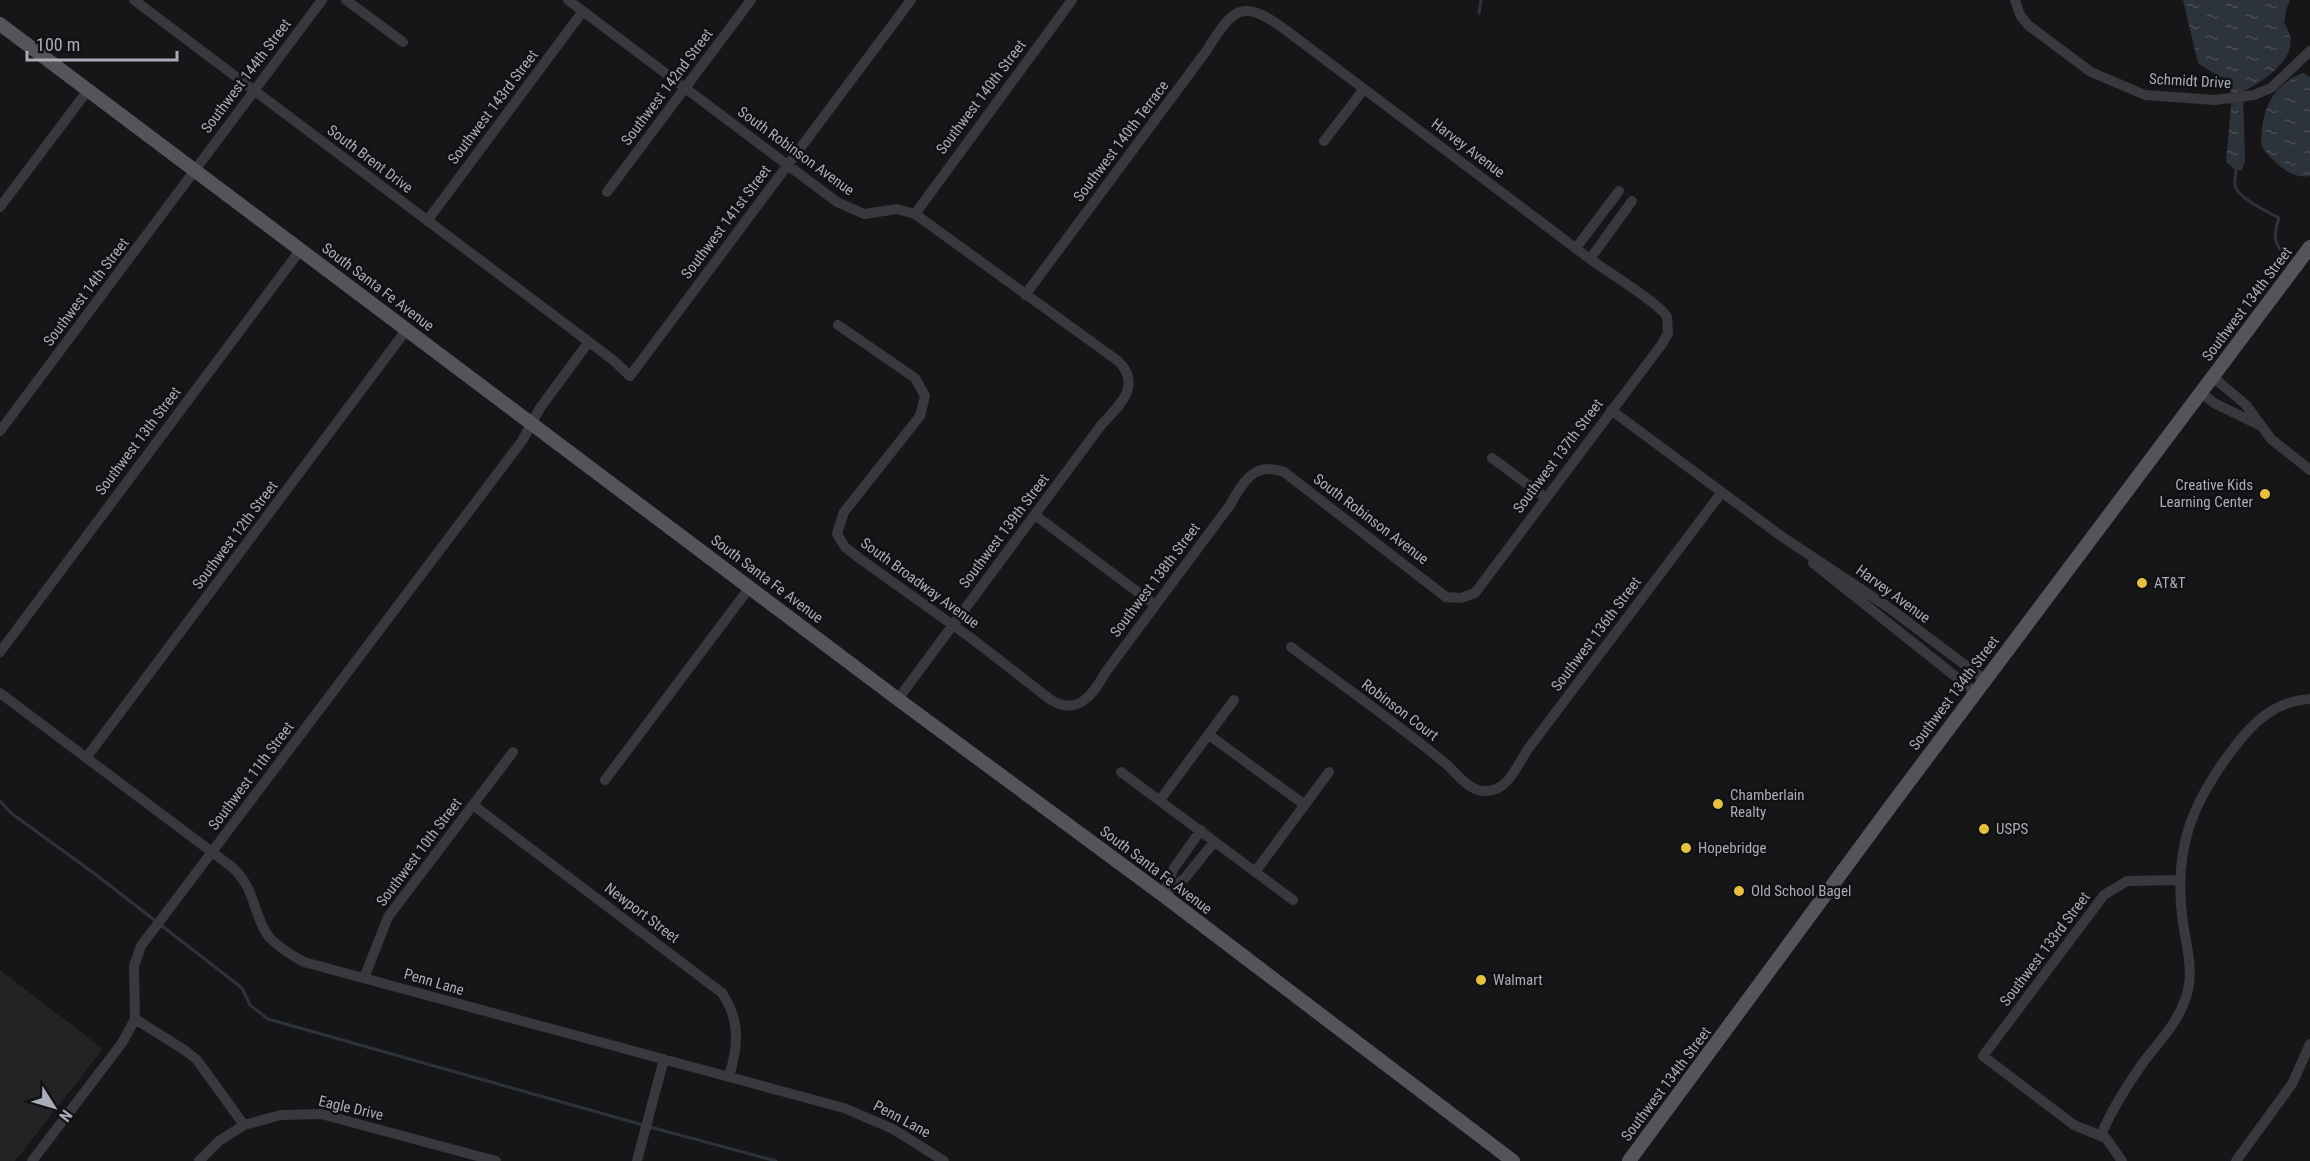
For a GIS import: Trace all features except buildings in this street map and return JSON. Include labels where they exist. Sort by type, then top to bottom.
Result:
[{"type":"main road","name":"South Santa Fe Avenue","points":[[0,24],[898,699],[1163,895],[1513,1161]]},
{"type":"main road","name":"Southwest 134th Street","points":[[1629,1161],[1975,692],[2310,247]]},
{"type":"street","name":"South Brent Drive","points":[[134,0],[630,376]]},
{"type":"street","name":"Southwest 144th Street","points":[[195,170],[322,0]]},
{"type":"street","points":[[346,0],[403,42]]},
{"type":"street","name":"South Robinson Avenue","points":[[568,0],[847,208],[864,214],[897,209],[915,214],[1118,361],[1130,379]]},
{"type":"street","name":"Southwest 142nd Street","points":[[607,192],[751,0]]},
{"type":"street","name":"Southwest 141st Street","points":[[630,376],[911,0]]},
{"type":"street","name":"Southwest 140th Street","points":[[915,214],[1072,0]]},
{"type":"street","name":"Schmidt Drive","points":[[2015,0],[2020,15],[2028,25],[2091,72],[2145,95],[2245,98],[2271,88],[2310,51]]},
{"type":"street","name":"Harvey Avenue","points":[[1243,8],[1255,7],[1269,14],[1291,34],[1590,259],[1654,302],[1665,312],[1668,323]]},
{"type":"street","name":"Southwest 140th Terrace","points":[[1025,295],[1207,50],[1224,21],[1243,8]]},
{"type":"street","name":"Southwest 143rd Street","points":[[427,220],[583,11]]},
{"type":"street","points":[[1324,141],[1364,89]]},
{"type":"street","points":[[0,207],[88,90]]},
{"type":"street","name":"Southwest 14th Street","points":[[0,431],[195,170]]},
{"type":"street","points":[[1576,248],[1619,191]]},
{"type":"street","points":[[1590,259],[1632,201]]},
{"type":"street","points":[[1605,209],[1618,220]]},
{"type":"street","name":"Southwest 13th Street","points":[[0,652],[301,249]]},
{"type":"street","name":"Southwest 137th Street","points":[[1461,598],[1475,593],[1483,585],[1666,339],[1668,323]]},
{"type":"street","name":"South Broadway Avenue","points":[[838,325],[915,378],[925,396],[920,416],[844,512],[837,534],[845,548],[1059,705],[1073,706]]},
{"type":"street","name":"Southwest 12th Street","points":[[86,758],[407,329]]},
{"type":"street","points":[[532,422],[588,343]]},
{"type":"street","points":[[2213,377],[2246,405],[2259,426],[2284,451],[2310,470]]},
{"type":"street","name":"Southwest 139th Street","points":[[898,699],[1102,424],[1123,402],[1128,393],[1130,379]]},
{"type":"street","points":[[2201,392],[2214,403],[2259,426]]},
{"type":"street","name":"Harvey Avenue","points":[[1611,410],[1781,536],[1888,607],[1984,680]]},
{"type":"street","name":"Southwest 11th Street","points":[[135,1019],[134,966],[141,946],[520,443],[532,422]]},
{"type":"street","points":[[1492,458],[1546,498]]},
{"type":"street","name":"South Robinson Avenue","points":[[1260,469],[1276,469],[1284,472],[1413,569],[1446,597],[1461,598]]},
{"type":"street","name":"Southwest 138th Street","points":[[1073,706],[1088,700],[1093,694],[1105,673],[1230,505],[1243,482],[1260,469]]},
{"type":"street","name":"Southwest 136th Street","points":[[1492,791],[1508,780],[1528,749],[1722,492]]},
{"type":"street","points":[[1035,515],[1155,605]]},
{"type":"street","name":"Harvey Avenue","points":[[1781,536],[1846,592],[1975,692]]},
{"type":"street","points":[[605,780],[750,587]]},
{"type":"street","name":"Robinson Court","points":[[1291,647],[1446,764],[1472,787],[1492,791]]},
{"type":"street","name":"Penn Lane","points":[[0,693],[232,867],[247,884],[264,928],[276,944],[304,962],[858,1113],[893,1129],[944,1161]]},
{"type":"street","points":[[2122,1161],[2102,1135],[2114,1105],[2174,1023],[2186,998],[2190,967],[2179,880],[2188,826],[2210,779],[2259,718],[2278,707],[2310,699]]},
{"type":"street","points":[[1160,800],[1234,700]]},
{"type":"street","points":[[1209,735],[1305,805]]},
{"type":"street","name":"Southwest 10th Street","points":[[363,978],[388,917],[513,752]]},
{"type":"street","points":[[1121,771],[1293,900]]},
{"type":"street","points":[[1255,872],[1329,772]]},
{"type":"street","name":"Newport Street","points":[[473,805],[722,993],[736,1024],[737,1047],[729,1077]]},
{"type":"street","points":[[1163,895],[1174,868],[1201,831]]},
{"type":"street","points":[[1163,895],[1185,878],[1214,842]]},
{"type":"street","name":"Southwest 133rd Street","points":[[2102,1135],[2074,1125],[1983,1056],[2104,895],[2127,881],[2179,880]]},
{"type":"street","points":[[32,1161],[122,1043],[135,1019],[197,1060],[244,1125],[219,1141],[199,1161]]},
{"type":"street","points":[[2236,1161],[2292,1084],[2310,1044]]},
{"type":"street","points":[[637,1161],[664,1059]]},
{"type":"street","name":"Eagle Drive","points":[[244,1125],[281,1115],[321,1114],[495,1161]]},
{"type":"shaded area","points":[[0,970],[103,1049],[15,1161],[0,1161]]},
{"type":"water","points":[[2183,0],[2290,0],[2284,23],[2290,34],[2287,55],[2272,73],[2243,92],[2245,161],[2242,170],[2236,170],[2226,162],[2231,106],[2230,84],[2198,63]]},
{"type":"water","points":[[2303,73],[2310,77],[2310,176],[2294,175],[2288,172],[2265,152],[2261,142],[2266,110],[2274,94],[2286,82]]},
{"type":"waterway","points":[[1479,13],[1481,0]]},
{"type":"waterway","points":[[2236,170],[2235,185],[2241,195],[2279,218],[2275,238],[2285,254]]},
{"type":"waterway","points":[[0,801],[11,813],[95,874],[242,988],[250,1005],[268,1019],[643,1125]]},
{"type":"waterway","points":[[650,1127],[776,1161]]},
{"type":"place","name":"Creative Kids Learning Center","points":[[2265,494]]},
{"type":"place","name":"AT&T","points":[[2142,583]]},
{"type":"place","name":"Chamberlain Realty","points":[[1718,804]]},
{"type":"place","name":"USPS","points":[[1984,829]]},
{"type":"place","name":"Hopebridge","points":[[1686,848]]},
{"type":"place","name":"Old School Bagel","points":[[1739,891]]},
{"type":"place","name":"Walmart","points":[[1481,980]]}]
